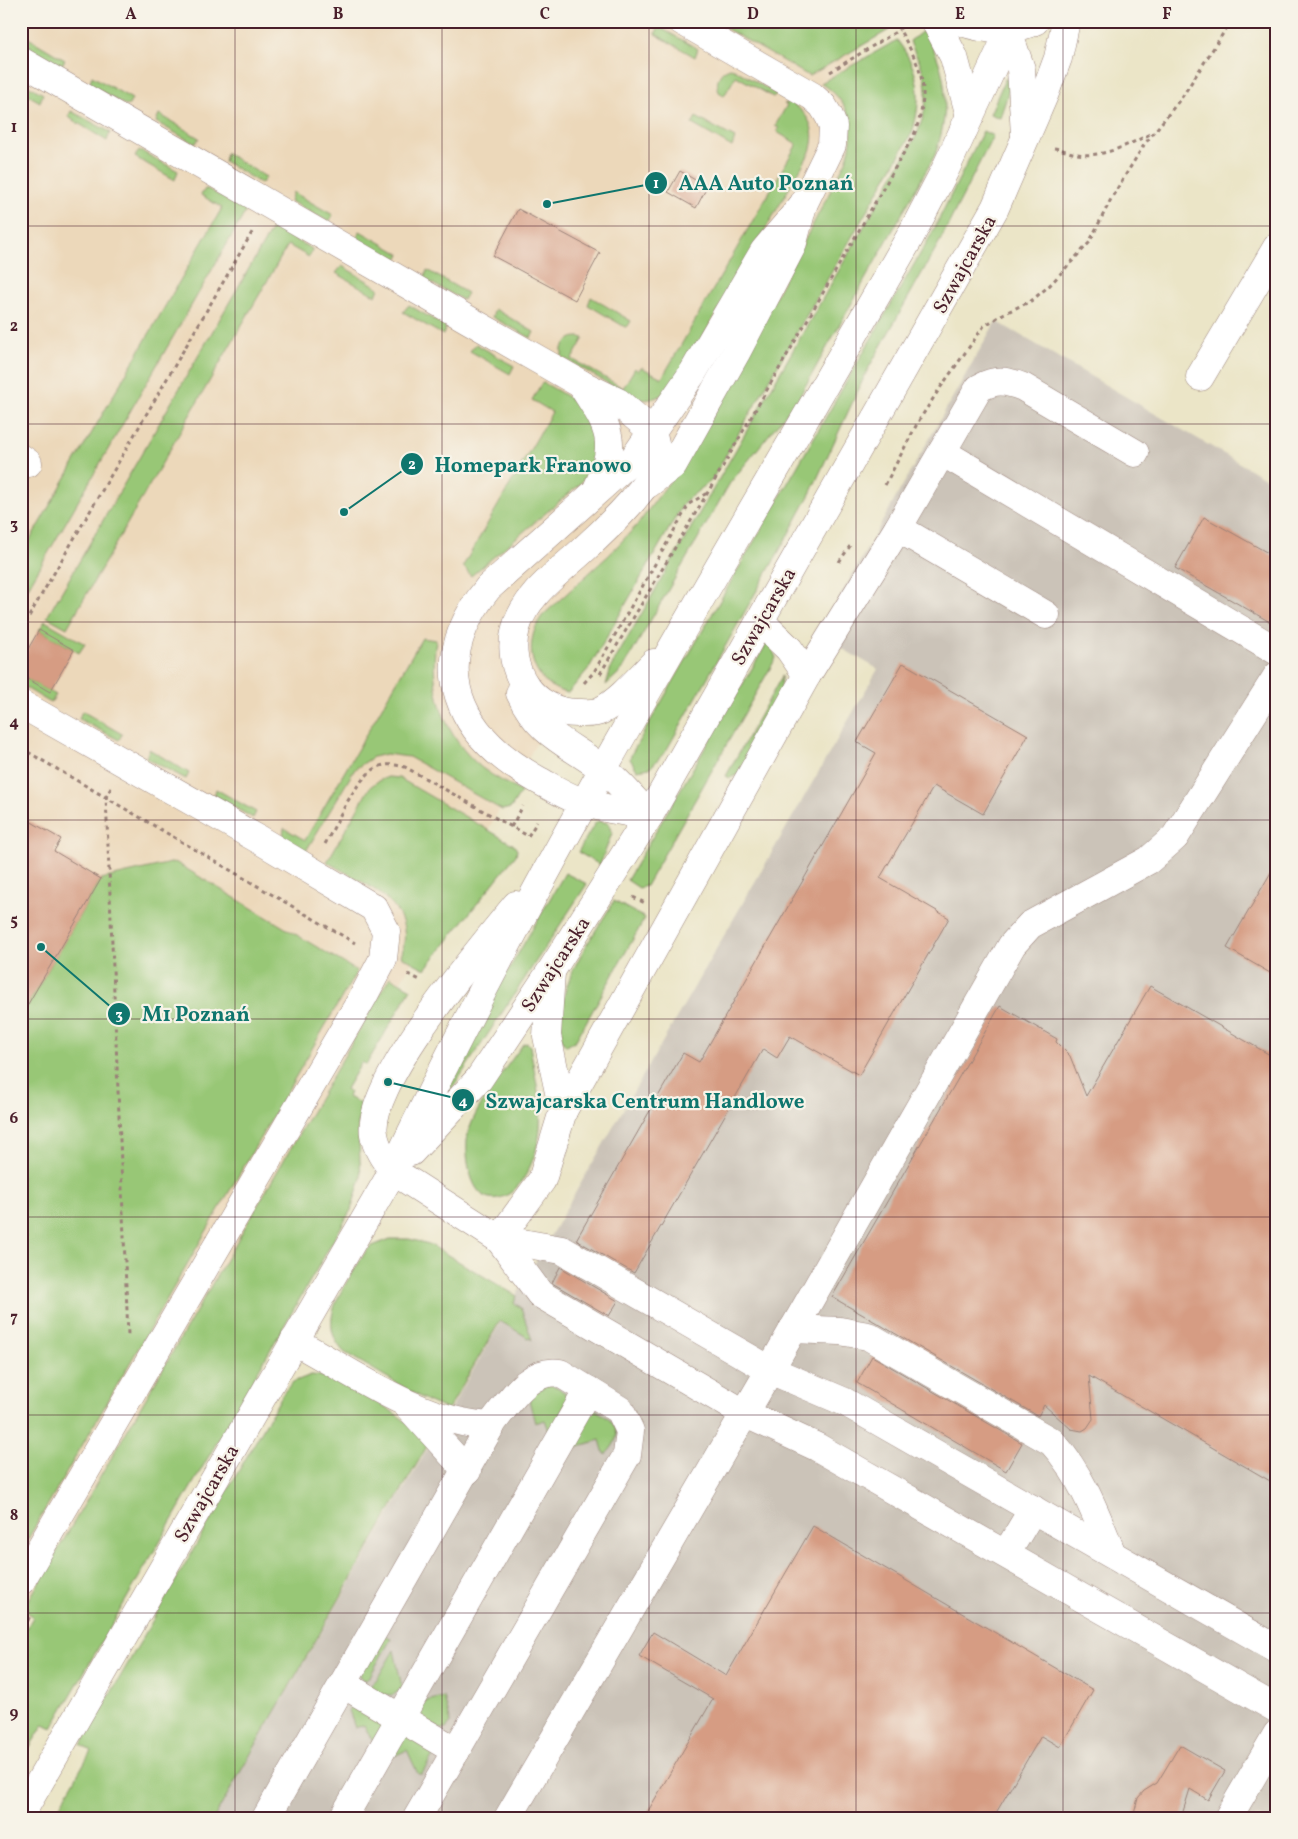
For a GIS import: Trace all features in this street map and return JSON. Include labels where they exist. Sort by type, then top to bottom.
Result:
[{"type":"street","points":[[649,816],[604,770],[543,729],[526,707],[518,690],[513,642],[516,628],[523,612],[538,592],[612,523],[643,488],[673,465],[792,246],[803,205],[828,157],[833,136],[829,116],[823,106],[802,90],[682,21]]},
{"type":"street","points":[[935,21],[954,57],[970,116]]},
{"type":"street","points":[[959,21],[973,26],[1035,21]]},
{"type":"street","name":"Szwajcarska","points":[[393,1171],[479,1079],[551,971],[649,816],[995,208],[1036,145],[1066,21]]},
{"type":"street","points":[[1008,24],[1021,69],[1036,145]]},
{"type":"street","name":"Szwajcarska","points":[[21,1814],[393,1171],[437,1078],[585,803],[910,237],[945,170],[970,116],[1008,24]]},
{"type":"street","points":[[21,61],[581,384],[618,402],[652,431],[656,465],[643,488]]},
{"type":"street","points":[[649,816],[585,803],[556,790],[515,767],[479,733],[464,712],[457,694],[454,669],[461,635],[472,608],[510,567],[634,458],[692,374],[764,251],[803,205]]},
{"type":"street","points":[[1200,377],[1277,246]]},
{"type":"street","points":[[499,1239],[542,1180],[563,1111],[807,675],[898,528],[979,388],[993,381],[1006,380],[1023,387],[1135,453]]},
{"type":"street","points":[[581,384],[600,414],[610,440],[608,466],[596,490]]},
{"type":"street","points":[[942,452],[1277,651]]},
{"type":"street","points":[[898,528],[1046,614]]},
{"type":"street","points":[[760,621],[789,649],[807,675]]},
{"type":"street","points":[[516,668],[524,684],[534,697],[550,708],[572,713],[600,711],[630,687],[681,635]]},
{"type":"street","points":[[508,1818],[770,1370],[1012,945],[1030,925],[1150,860],[1176,838],[1277,676]]},
{"type":"street","points":[[21,704],[258,839],[374,908],[386,931],[384,959],[21,1581]]},
{"type":"street","points":[[557,855],[445,992],[388,1082],[375,1113],[374,1134],[382,1156],[393,1171],[499,1239],[540,1294],[744,1413],[817,1447],[1277,1709]]},
{"type":"street","points":[[551,971],[548,1036],[563,1111]]},
{"type":"street","points":[[499,1239],[562,1250],[770,1370],[845,1402],[1277,1649]]},
{"type":"street","points":[[793,1329],[840,1331],[868,1336],[1052,1442],[1069,1461],[1091,1503],[1112,1554]]},
{"type":"street","points":[[294,1341],[407,1405],[472,1425],[492,1426]]},
{"type":"street","points":[[266,1818],[492,1426],[512,1397],[526,1382],[549,1371],[560,1373],[620,1410],[630,1431],[627,1455],[417,1818]]},
{"type":"street","points":[[343,1818],[588,1390]]},
{"type":"street","points":[[407,1405],[467,1471]]},
{"type":"street","points":[[1006,1554],[1033,1509]]},
{"type":"street","points":[[343,1684],[456,1751]]},
{"type":"street","points":[[1228,1818],[1277,1734]]},
{"type":"path","points":[[802,90],[899,30],[908,21]]},
{"type":"path","points":[[883,490],[918,422],[955,364],[984,326],[992,319],[1031,301],[1089,243],[1112,197],[1151,133],[1182,97],[1231,21]]},
{"type":"path","points":[[578,689],[594,672],[689,504],[708,492],[914,135],[922,114],[924,87],[917,63],[899,30]]},
{"type":"path","points":[[1036,145],[1078,154],[1104,153],[1132,143],[1151,133]]},
{"type":"path","points":[[21,630],[268,205]]},
{"type":"path","points":[[846,549],[852,544]]},
{"type":"path","points":[[21,748],[384,959]]},
{"type":"path","points":[[123,763],[106,797],[129,1364],[140,1380]]},
{"type":"path","points":[[291,905],[360,783],[368,773],[380,766],[392,764],[405,767],[528,836]]},
{"type":"path","points":[[21,1613],[30,1618],[21,1632]]},
{"type":"shaded area","points":[[21,21],[826,21],[843,35],[881,127],[451,896],[21,1628]]},
{"type":"shaded area","points":[[996,321],[1277,485],[1277,1818],[214,1818],[878,669],[818,635]]},
{"type":"green space","points":[[713,21],[897,21],[889,30],[809,76]]},
{"type":"green space","points":[[659,27],[698,49],[695,57],[655,34]]},
{"type":"green space","points":[[923,31],[938,61],[945,91],[943,123],[935,155],[798,399],[730,483],[622,670],[606,685],[611,667],[916,136],[925,109],[926,91],[920,63],[910,41]]},
{"type":"green space","points":[[25,36],[65,60],[61,66],[22,45]]},
{"type":"green space","points":[[897,40],[911,62],[917,85],[918,108],[912,133],[711,481],[685,501],[589,668],[568,693],[555,689],[545,682],[538,673],[531,651],[532,639],[542,616],[608,556],[638,524],[684,462],[713,416],[846,161],[851,138],[849,117],[839,98],[821,83]]},
{"type":"green space","points":[[730,68],[778,95],[773,97],[736,76],[724,96],[719,92],[718,81],[721,74]]},
{"type":"green space","points":[[92,76],[132,99],[129,105],[126,106],[89,84]]},
{"type":"green space","points":[[1005,79],[1009,79],[1011,84],[1000,118],[990,114]]},
{"type":"green space","points":[[21,81],[43,94],[40,102],[21,91]]},
{"type":"green space","points":[[790,102],[803,112],[810,124],[813,138],[809,154],[674,387],[656,398],[646,400],[635,399],[562,357],[562,348],[569,340],[574,337],[584,338],[572,359],[623,388],[635,368],[638,371],[641,367],[662,378],[797,144],[777,132],[779,128],[775,126],[787,105],[784,104]]},
{"type":"green space","points":[[71,111],[110,132],[107,141],[68,117]]},
{"type":"green space","points":[[159,114],[199,138],[195,144],[156,122]]},
{"type":"green space","points":[[696,117],[735,138],[732,147],[692,124]]},
{"type":"green space","points":[[983,131],[993,136],[940,241],[867,371],[810,494],[782,546],[666,751],[650,768],[637,770],[630,759],[632,753],[931,235]]},
{"type":"green space","points":[[139,150],[178,171],[175,180],[135,157]]},
{"type":"green space","points":[[226,153],[266,177],[263,182],[260,183],[224,161]]},
{"type":"green space","points":[[205,189],[246,211],[21,600],[21,555],[222,208],[201,195]]},
{"type":"green space","points":[[293,192],[333,215],[329,222],[290,201]]},
{"type":"green space","points":[[273,227],[312,249],[309,257],[288,245],[67,628],[47,617]]},
{"type":"green space","points":[[360,231],[400,254],[396,261],[357,239]]},
{"type":"green space","points":[[342,266],[379,288],[376,296],[336,273]]},
{"type":"green space","points":[[427,270],[467,293],[463,300],[424,279]]},
{"type":"green space","points":[[591,297],[631,321],[628,326],[625,327],[588,305]]},
{"type":"green space","points":[[409,305],[446,327],[443,335],[403,312]]},
{"type":"green space","points":[[495,309],[534,332],[531,338],[492,317]]},
{"type":"green space","points":[[476,344],[514,366],[510,374],[470,351]]},
{"type":"green space","points":[[544,383],[580,407],[592,425],[595,446],[590,467],[579,485],[471,576],[463,566],[552,412],[532,400],[541,384]]},
{"type":"green space","points":[[45,621],[85,644],[79,653],[39,630]]},
{"type":"green space","points":[[422,638],[436,640],[434,658],[437,694],[448,726],[457,741],[482,768],[521,792],[511,808],[502,810],[409,757],[386,754],[373,757],[355,769],[306,851],[285,839],[283,836],[284,828],[305,840]]},
{"type":"green space","points":[[767,643],[770,643],[776,658],[646,886],[639,888],[627,880]]},
{"type":"green space","points":[[21,675],[56,695],[52,701],[49,702],[21,685]]},
{"type":"green space","points":[[782,676],[780,699],[739,774],[730,778],[726,776]]},
{"type":"green space","points":[[82,711],[122,734],[119,740],[79,719]]},
{"type":"green space","points":[[149,749],[189,773],[186,779],[146,758]]},
{"type":"green space","points":[[388,777],[399,778],[514,845],[517,850],[516,855],[425,969],[401,956],[405,938],[402,922],[395,909],[385,897],[327,862],[370,787]]},
{"type":"green space","points":[[216,789],[256,812],[253,818],[214,796]]},
{"type":"green space","points":[[599,821],[608,823],[612,833],[600,865],[578,852],[595,823]]},
{"type":"green space","points":[[175,862],[357,971],[21,1551],[21,1016],[101,879]]},
{"type":"green space","points":[[565,873],[587,884],[430,1122],[423,1117]]},
{"type":"green space","points":[[614,901],[645,918],[576,1040],[567,1046],[562,1041],[561,1034],[561,1011],[564,994],[577,962]]},
{"type":"green space","points":[[390,977],[411,989],[366,1065],[362,1062],[346,1089],[350,1092],[348,1097],[361,1104],[358,1125],[361,1178],[351,1210],[52,1728],[44,1724],[21,1761],[21,1638],[33,1617],[23,1610]]},
{"type":"green space","points":[[527,1043],[530,1046],[540,1107],[539,1138],[532,1162],[519,1185],[510,1193],[500,1198],[489,1198],[482,1195],[477,1189],[469,1170],[468,1134],[477,1111],[523,1044]]},
{"type":"green space","points":[[390,1239],[409,1239],[429,1244],[517,1296],[514,1303],[521,1308],[532,1340],[500,1321],[448,1410],[427,1401],[344,1352],[335,1339],[332,1327],[333,1314],[343,1288],[366,1251],[370,1247]]},
{"type":"green space","points":[[311,1375],[325,1377],[357,1390],[391,1410],[430,1441],[214,1818],[53,1818],[91,1751],[81,1745],[284,1392],[293,1382]]},
{"type":"green space","points":[[549,1384],[559,1388],[569,1398],[550,1433],[545,1420],[535,1423],[528,1396]]},
{"type":"green space","points":[[592,1408],[611,1422],[617,1433],[613,1446],[606,1454],[604,1454],[600,1440],[576,1447],[570,1443]]},
{"type":"green space","points":[[383,1633],[391,1639],[370,1676],[363,1681],[359,1672]]},
{"type":"green space","points":[[394,1650],[402,1687],[395,1694],[390,1695],[368,1688],[377,1679]]},
{"type":"green space","points":[[444,1697],[451,1723],[446,1729],[440,1729],[418,1718],[421,1702]]},
{"type":"green space","points":[[352,1704],[387,1720],[373,1742],[364,1725],[355,1728],[349,1710]]},
{"type":"green space","points":[[410,1735],[435,1752],[422,1774],[418,1774],[407,1750],[394,1756],[401,1740]]},
{"type":"building","points":[[680,171],[707,187],[696,208],[668,192]]},
{"type":"building","points":[[518,209],[600,253],[575,300],[493,256]]},
{"type":"building","points":[[1204,517],[1277,558],[1277,626],[1175,568]]},
{"type":"building","points":[[39,630],[74,650],[50,692],[21,675],[21,661]]},
{"type":"building","points":[[903,663],[1028,735],[983,814],[934,786],[880,878],[949,918],[859,1075],[790,1036],[777,1058],[763,1049],[634,1273],[576,1240],[683,1053],[699,1062],[876,753],[857,742]]},
{"type":"building","points":[[21,816],[61,839],[54,851],[101,879],[21,1016]]},
{"type":"building","points":[[1277,862],[1277,977],[1227,948]]},
{"type":"building","points":[[1150,986],[1277,1059],[1277,1485],[1089,1376],[1093,1419],[1087,1428],[1082,1431],[1071,1429],[1044,1405],[1038,1416],[832,1297],[1000,1006],[1057,1039],[1056,1042],[1070,1056],[1086,1096]]},
{"type":"building","points":[[560,1267],[618,1301],[609,1316],[552,1283]]},
{"type":"building","points":[[872,1356],[1022,1443],[1006,1471],[857,1383]]},
{"type":"building","points":[[813,1526],[1093,1690],[1060,1747],[1041,1736],[993,1818],[644,1818],[713,1699],[639,1656],[653,1632],[726,1676]]},
{"type":"building","points":[[1180,1745],[1225,1771],[1208,1800],[1190,1789],[1181,1818],[1133,1818],[1138,1798],[1144,1791],[1157,1783]]},
{"type":"place","name":"AAA Auto Poznań","points":[[547,204]]},
{"type":"place","name":"Homepark Franowo","points":[[344,512]]},
{"type":"place","name":"M1 Poznań","points":[[41,947]]},
{"type":"place","name":"Szwajcarska Centrum Handlowe","points":[[388,1082]]}]
